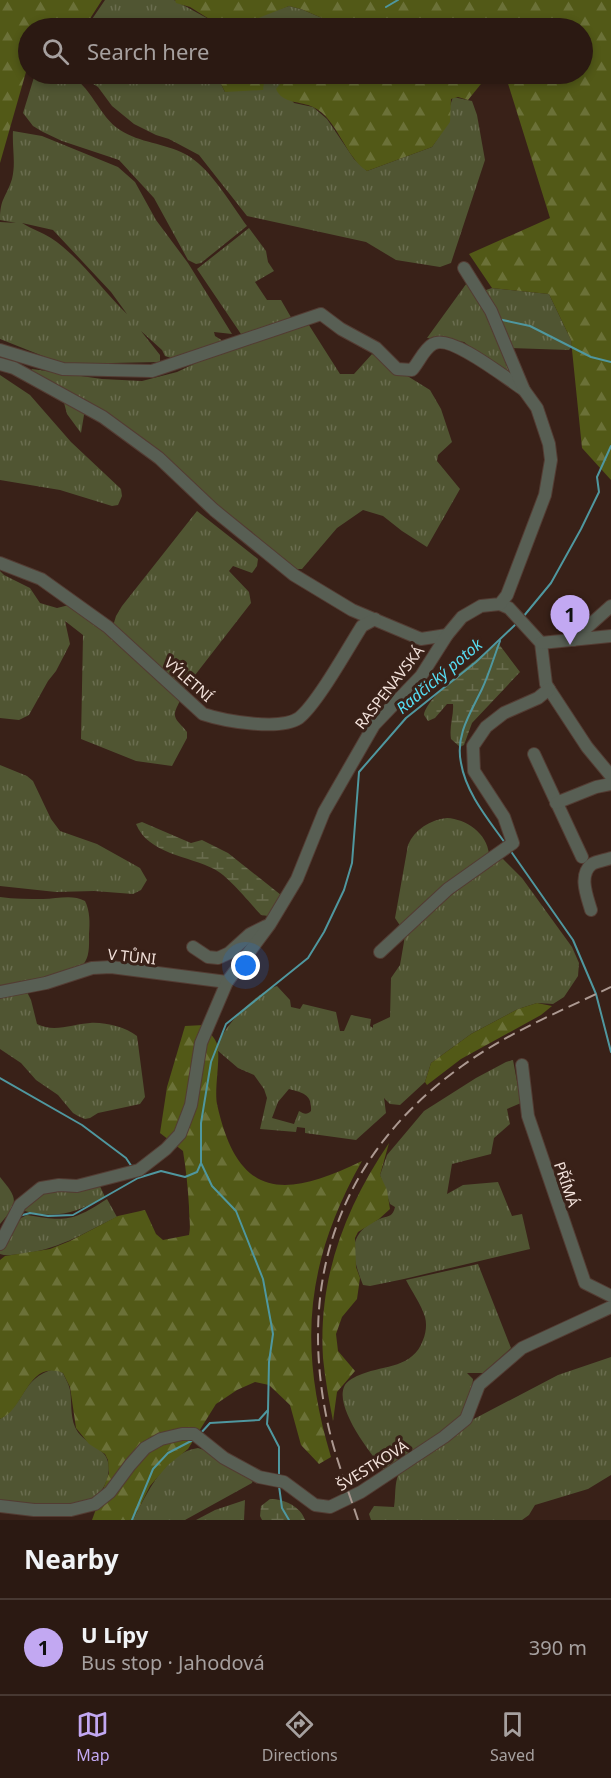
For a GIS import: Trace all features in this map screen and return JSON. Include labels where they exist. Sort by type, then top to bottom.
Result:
[{"type":"street","points":[[464,268],[491,311],[524,390],[537,408],[549,444],[551,460],[545,495],[507,595],[500,604],[509,608],[542,643],[546,684],[587,747],[609,772]]},
{"type":"street","points":[[0,350],[63,369],[152,371],[321,314],[376,348],[398,369],[412,370],[429,346],[435,342],[444,342],[460,348],[524,390]]},
{"type":"street","points":[[0,364],[14,368],[103,417],[159,458],[214,510],[294,575],[352,610],[421,639],[447,635]]},
{"type":"street","name":"VÝLETNÍ","points":[[0,563],[41,579],[108,627],[203,714],[223,720],[279,724],[298,718],[313,702],[362,626],[375,619]]},
{"type":"street","name":"RASPENAVSKÁ","points":[[0,1244],[20,1205],[41,1188],[59,1185],[77,1186],[139,1170],[166,1149],[180,1134],[191,1105],[201,1043],[227,982],[270,924],[297,879],[324,812],[374,725],[421,676],[447,635],[462,617],[481,606],[500,604]]},
{"type":"street","points":[[573,640],[611,606]]},
{"type":"street","points":[[542,643],[611,636]]},
{"type":"street","points":[[380,952],[448,889],[513,843],[504,817],[474,771],[473,746],[486,727],[504,713],[538,698],[549,689]]},
{"type":"street","points":[[534,754],[582,857]]},
{"type":"street","points":[[556,803],[596,787],[611,784]]},
{"type":"street","points":[[591,910],[585,886],[586,872],[593,864],[611,858]]},
{"type":"street","name":"RASPENAVSKÁ","points":[[193,947],[208,957],[218,958],[229,953],[250,934],[270,924]]},
{"type":"street","name":"V TŮNI","points":[[0,992],[46,983],[92,968],[111,968],[227,982]]},
{"type":"street","name":"PŘÍMÁ","points":[[522,1065],[528,1116],[585,1283],[611,1296]]},
{"type":"street","name":"ŠVESTKOVÁ","points":[[0,1506],[34,1510],[70,1510],[95,1504],[110,1492],[145,1448],[161,1439],[194,1434],[224,1458],[259,1477],[284,1482],[315,1505],[330,1507],[361,1492],[444,1437],[466,1419],[479,1384],[522,1348],[611,1306]]},
{"type":"green space","points":[[0,0],[102,0],[90,18],[18,18],[18,84],[23,84],[0,163]]},
{"type":"green space","points":[[105,0],[174,0],[207,18],[93,18]]},
{"type":"green space","points":[[175,0],[611,0],[611,480],[582,448],[571,340],[549,294],[492,288],[469,254],[550,218],[508,84],[593,84],[593,18],[322,18],[289,6],[258,18],[208,18],[190,7],[176,3]]},
{"type":"green space","points":[[289,6],[322,18],[238,18],[267,13]]},
{"type":"green space","points":[[32,84],[81,84],[106,117],[120,130],[136,138],[177,150],[203,167],[247,226],[201,263],[196,264],[188,260],[154,198],[119,160],[62,141],[43,132],[33,126],[23,113]]},
{"type":"green space","points":[[93,84],[221,84],[225,92],[254,84],[280,84],[294,103],[313,107],[327,119],[354,159],[367,171],[432,147],[440,135],[453,97],[472,101],[477,115],[485,160],[451,263],[440,267],[396,260],[366,242],[247,216],[199,155],[134,124],[112,106]]},
{"type":"green space","points":[[221,84],[264,84],[263,90],[225,92]]},
{"type":"green space","points":[[280,84],[481,84],[468,100],[458,97],[451,99],[450,122],[432,147],[367,171],[352,156],[322,113],[308,105],[287,100],[276,89]]},
{"type":"green space","points":[[13,131],[42,136],[118,167],[135,182],[156,220],[188,263],[232,334],[214,332],[215,336],[223,341],[171,358],[165,356],[162,350],[141,331],[160,355],[160,362],[63,364],[0,339],[0,222],[16,223],[0,220],[2,202],[13,173]],"holes":[[[22,223],[53,230],[111,292],[127,314],[62,246]]]},
{"type":"green space","points":[[249,228],[266,251],[268,262],[274,271],[255,282],[267,300],[281,300],[292,319],[243,337],[197,269]]},
{"type":"green space","points":[[469,280],[490,316],[514,376],[470,350],[464,342],[427,338]]},
{"type":"green space","points":[[492,288],[549,294],[571,340],[572,346],[569,350],[510,348],[483,291]]},
{"type":"green space","points":[[307,322],[340,374],[354,374],[372,354],[430,390],[441,409],[452,442],[438,455],[437,461],[460,489],[427,547],[383,516],[363,510],[337,528],[302,569],[294,569],[258,551],[252,532],[85,409],[81,433],[67,414],[63,399],[29,374],[32,369],[102,379],[142,381],[177,372],[200,361]]},
{"type":"green space","points":[[0,375],[30,395],[71,442],[121,489],[122,496],[118,505],[112,506],[60,490],[0,480]]},
{"type":"green space","points":[[197,511],[258,559],[257,566],[252,573],[233,566],[229,571],[249,592],[251,603],[185,688],[182,688],[113,626],[122,606]]},
{"type":"green space","points":[[0,571],[30,588],[40,603],[57,608],[69,605],[99,627],[180,701],[175,715],[177,721],[187,732],[187,738],[172,766],[136,761],[81,739],[83,635],[65,621],[70,644],[29,715],[19,720],[0,718]]},
{"type":"green space","points":[[498,643],[520,672],[472,723],[464,745],[460,747],[451,739],[453,704],[447,704],[435,718],[428,721],[424,715],[434,697],[444,687]]},
{"type":"green space","points":[[0,765],[27,776],[33,781],[51,819],[60,831],[97,844],[140,868],[147,880],[141,890],[133,894],[94,891],[56,892],[0,886]]},
{"type":"green space","points":[[447,818],[461,821],[474,828],[484,840],[489,854],[449,881],[401,927],[395,918],[408,845],[424,826]]},
{"type":"green space","points":[[142,822],[191,843],[202,840],[228,853],[281,895],[268,916],[261,915],[219,872],[170,853],[150,842],[136,824]]},
{"type":"green space","points":[[503,859],[522,878],[572,947],[579,963],[578,976],[564,997],[553,1004],[537,1003],[518,1009],[471,1034],[431,1063],[425,1082],[400,1105],[390,1104],[384,1098],[386,1113],[356,1140],[305,1133],[305,1128],[297,1127],[296,1132],[260,1129],[267,1098],[264,1089],[254,1075],[238,1068],[217,1050],[231,1022],[260,995],[277,986],[290,1000],[291,1007],[300,1009],[303,1004],[336,1012],[340,1031],[344,1031],[351,1015],[371,1019],[370,1026],[373,1028],[373,1025],[390,1017],[391,978],[400,965],[405,936],[440,904],[496,860]],"holes":[[[289,1089],[306,1095],[311,1105],[311,1111],[308,1113],[299,1111],[294,1124],[272,1118],[278,1102]]]},
{"type":"green space","points":[[0,897],[38,899],[70,897],[85,901],[90,926],[85,962],[80,967],[59,976],[0,988]]},
{"type":"green space","points":[[27,992],[37,1024],[43,1027],[57,1028],[102,1023],[121,1028],[137,1036],[145,1097],[140,1104],[98,1113],[85,1119],[73,1113],[58,1095],[36,1080],[21,1063],[0,1049],[0,996]]},
{"type":"green space","points":[[537,1003],[552,1006],[541,1015],[461,1059],[427,1085],[425,1082],[431,1063],[471,1034],[518,1009]]},
{"type":"green space","points":[[204,1025],[217,1044],[216,1097],[226,1136],[238,1159],[252,1174],[268,1183],[287,1185],[309,1182],[362,1161],[328,1234],[318,1270],[313,1306],[311,1342],[314,1379],[331,1457],[319,1464],[301,1445],[290,1405],[269,1385],[255,1382],[237,1390],[216,1404],[188,1449],[168,1465],[150,1486],[133,1520],[92,1520],[109,1473],[108,1460],[105,1454],[89,1444],[76,1428],[70,1387],[63,1373],[51,1371],[41,1373],[27,1387],[8,1414],[0,1419],[0,1260],[5,1256],[50,1249],[118,1216],[145,1210],[156,1234],[163,1240],[189,1235],[189,1200],[183,1151],[160,1133],[167,1087],[185,1026]]},
{"type":"green space","points":[[513,1060],[521,1103],[507,1109],[510,1124],[494,1138],[491,1154],[452,1164],[447,1194],[463,1185],[498,1182],[512,1216],[522,1214],[530,1249],[404,1279],[370,1286],[363,1285],[354,1254],[357,1237],[370,1224],[390,1215],[395,1207],[390,1204],[380,1175],[387,1155],[424,1111],[476,1078]]},
{"type":"green space","points":[[389,1143],[380,1175],[387,1190],[390,1209],[358,1232],[355,1238],[356,1267],[360,1278],[357,1299],[342,1317],[336,1334],[338,1351],[355,1371],[337,1392],[333,1421],[323,1358],[325,1300],[330,1272],[347,1218]]},
{"type":"green space","points":[[0,1177],[14,1200],[11,1210],[0,1224]]},
{"type":"green space","points":[[99,1184],[105,1197],[74,1211],[44,1214],[21,1210],[36,1194]]},
{"type":"green space","points":[[107,1199],[117,1217],[70,1240],[45,1249],[11,1255],[0,1254],[0,1248],[13,1223],[17,1223],[19,1219],[27,1215],[51,1219],[69,1218],[86,1212]]},
{"type":"green space","points":[[478,1264],[511,1348],[483,1373],[467,1373],[473,1379],[472,1391],[462,1420],[386,1472],[356,1432],[345,1407],[344,1387],[360,1375],[405,1361],[418,1349],[425,1334],[426,1320],[406,1280]]},
{"type":"green space","points":[[611,1357],[611,1475],[588,1489],[535,1505],[529,1515],[522,1520],[371,1520],[369,1514],[374,1506],[394,1507],[399,1473],[462,1430],[470,1421],[558,1375]]},
{"type":"green space","points":[[54,1369],[63,1373],[69,1386],[75,1427],[107,1459],[109,1470],[106,1482],[99,1493],[75,1504],[59,1506],[0,1500],[0,1419],[14,1407],[35,1379]]},
{"type":"green space","points":[[198,1448],[207,1451],[253,1479],[252,1483],[185,1520],[133,1520],[151,1487],[167,1466],[186,1451]]},
{"type":"green space","points":[[270,1499],[291,1504],[305,1520],[262,1520],[261,1506]]},
{"type":"green space","points":[[245,1500],[244,1520],[196,1520],[215,1510]]},
{"type":"waterway","points":[[386,7],[398,0]]},
{"type":"waterway","points":[[498,319],[530,326],[591,357],[611,362]]},
{"type":"waterway","name":"Radčický potok","points":[[523,617],[551,583],[581,529],[599,492],[597,477],[611,446]]},
{"type":"waterway","name":"Radčický potok","points":[[200,1434],[210,1423],[259,1420],[268,1410],[269,1362],[273,1334],[263,1279],[236,1211],[212,1186],[201,1163],[201,1123],[211,1062],[226,1024],[308,958],[324,932],[344,890],[352,863],[359,772],[406,718],[476,662],[517,623]]},
{"type":"waterway","points":[[500,641],[485,683],[465,724],[460,753],[468,785],[485,815],[505,843]]},
{"type":"waterway","points":[[510,850],[573,940],[596,994],[611,1052]]},
{"type":"waterway","points":[[0,1078],[82,1125],[126,1158],[132,1167]]},
{"type":"waterway","points":[[19,1216],[30,1213],[48,1216],[73,1215],[138,1178],[161,1171],[185,1177],[197,1172],[201,1163]]},
{"type":"waterway","points":[[268,1411],[267,1424],[279,1447],[279,1477]]},
{"type":"waterway","name":"Radčický potok","points":[[132,1520],[153,1469],[168,1453],[193,1440]]},
{"type":"waterway","points":[[279,1486],[282,1508],[289,1520]]},
{"type":"railway","points":[[358,1520],[327,1420],[319,1367],[319,1316],[325,1267],[338,1221],[359,1178],[386,1137],[421,1100],[479,1054],[516,1033],[611,987]]},
{"type":"place","name":"U Lípy","points":[[570,645]]}]
